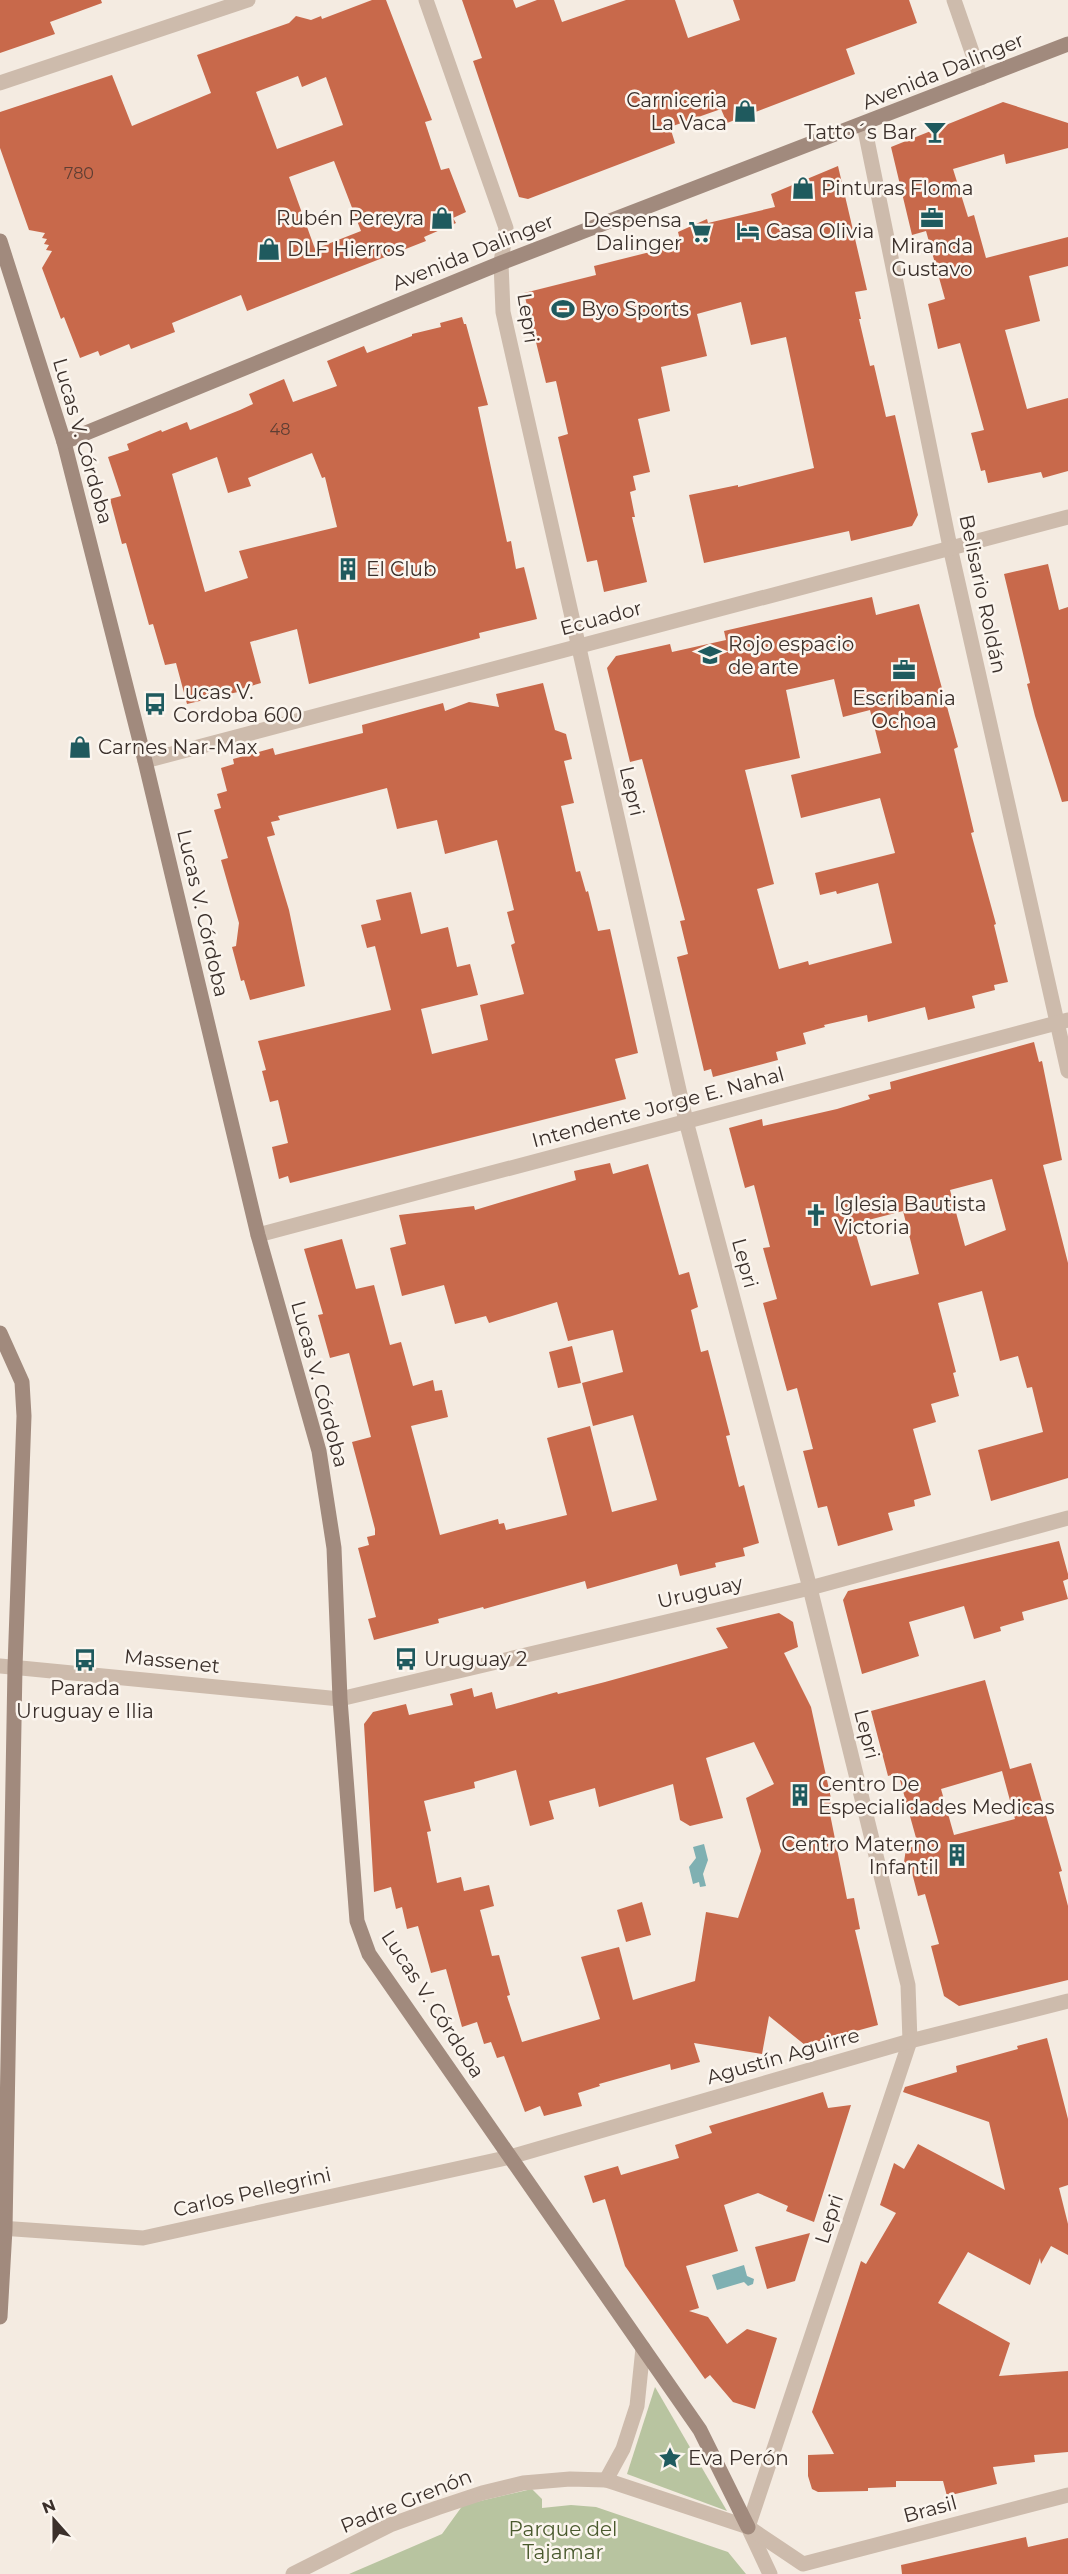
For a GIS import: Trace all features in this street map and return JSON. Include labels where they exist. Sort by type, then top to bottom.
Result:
[{"type":"street","points":[[0,83],[248,0]]},
{"type":"street","name":"Lepri","points":[[426,0],[506,228],[501,262],[504,312],[686,1121],[810,1588],[908,1984],[910,2041],[748,2527]]},
{"type":"street","points":[[954,0],[981,78]]},
{"type":"street","name":"Avenida Dalinger","points":[[64,442],[501,262],[864,125],[1068,44]]},
{"type":"street","name":"Belisario Roldán","points":[[864,125],[950,547],[1063,1022],[1068,1071]]},
{"type":"street","name":"Lucas V. Córdoba","points":[[0,242],[64,442],[146,761],[258,1235],[319,1451],[334,1548],[340,1699],[357,1921],[369,1954],[700,2430],[748,2527]]},
{"type":"street","name":"Ecuador","points":[[146,761],[1068,517]]},
{"type":"street","name":"Intendente Jorge E. Nahal","points":[[258,1235],[1063,1022]]},
{"type":"street","points":[[0,1333],[22,1382],[24,1416],[7,1667],[3,2229],[0,2317]]},
{"type":"street","name":"Uruguay","points":[[340,1699],[810,1588],[1068,1518]]},
{"type":"street","name":"Massenet","points":[[7,1667],[340,1699]]},
{"type":"street","name":"Agustín Aguirre","points":[[510,2157],[910,2041],[1068,2001]]},
{"type":"street","name":"Carlos Pellegrini","points":[[3,2229],[143,2238],[510,2157]]},
{"type":"street","points":[[606,2480],[623,2449],[637,2406],[643,2348]]},
{"type":"street","name":"Padre Grenón","points":[[292,2574],[390,2525],[482,2493],[523,2483],[570,2479],[606,2480],[748,2527]]},
{"type":"street","name":"Brasil","points":[[748,2527],[800,2569],[1068,2495]]},
{"type":"street","points":[[748,2527],[770,2574]]},
{"type":"green space","points":[[655,2387],[727,2511],[627,2474]]},
{"type":"green space","name":"Parque del Tajamar","points":[[532,2489],[542,2499],[542,2508],[571,2505],[596,2507],[728,2552],[746,2574],[349,2574],[442,2534],[463,2505]]},
{"type":"water","points":[[704,1844],[708,1860],[703,1874],[706,1886],[700,1887],[699,1882],[693,1884],[689,1867],[696,1858],[693,1847]]},
{"type":"water","points":[[744,2265],[747,2276],[754,2279],[753,2284],[748,2286],[744,2282],[717,2290],[712,2275]]},
{"type":"building","points":[[0,0],[101,0],[102,3],[50,22],[55,34],[0,53]]},
{"type":"building","points":[[372,0],[386,0],[432,120],[425,122],[441,170],[449,168],[466,212],[453,218],[456,223],[424,237],[426,241],[247,311],[241,295],[172,323],[175,332],[131,349],[129,344],[100,356],[98,351],[80,358],[64,317],[61,319],[42,268],[52,251],[46,250],[49,245],[44,244],[47,239],[42,238],[45,233],[29,230],[0,148],[0,112],[112,75],[132,126],[211,93],[197,55],[289,23],[296,16],[311,20],[321,16],[322,19]],"holes":[[[298,76],[302,87],[326,77],[343,125],[277,149],[256,92]],[[334,161],[361,231],[315,249],[289,177]]]},
{"type":"building","points":[[462,0],[513,0],[516,8],[537,0],[554,0],[562,22],[626,0],[675,0],[688,38],[740,20],[733,0],[909,0],[917,23],[846,49],[855,74],[727,123],[721,109],[670,127],[675,143],[528,199],[519,197],[473,61],[482,58]]},
{"type":"building","points":[[1003,102],[1068,123],[1068,148],[1006,164],[1004,154],[953,169],[968,217],[974,215],[986,258],[1068,237],[1068,266],[1029,276],[1040,321],[1005,330],[1027,409],[1068,398],[1068,471],[1043,478],[1041,472],[988,483],[985,470],[981,471],[971,433],[984,430],[960,343],[938,349],[928,304],[945,299],[926,231],[912,235],[891,147]]},
{"type":"building","points":[[838,166],[867,290],[855,292],[861,319],[859,319],[870,366],[874,365],[886,417],[895,415],[918,515],[912,526],[851,541],[849,531],[704,563],[689,495],[738,485],[738,487],[814,468],[786,337],[751,345],[741,302],[697,314],[707,356],[661,367],[670,411],[638,419],[650,472],[633,476],[636,490],[630,492],[635,517],[632,517],[647,582],[604,592],[597,560],[587,562],[558,437],[568,434],[556,381],[546,383],[524,293],[596,275],[594,266],[666,248],[665,243],[680,240],[678,232],[707,219],[708,223],[775,207],[771,194]]},
{"type":"building","points":[[462,317],[466,324],[488,405],[478,407],[507,542],[511,541],[516,569],[524,567],[537,619],[479,633],[480,638],[309,684],[297,629],[250,642],[261,683],[241,689],[242,691],[187,704],[176,663],[165,665],[153,624],[149,625],[126,543],[122,544],[110,499],[121,496],[108,457],[129,450],[127,444],[161,430],[162,432],[187,422],[190,430],[240,410],[253,404],[249,394],[284,379],[293,402],[337,386],[327,361],[364,346],[367,353],[412,336],[412,334],[441,327],[440,323]],"holes":[[[312,453],[322,478],[325,477],[337,527],[239,551],[248,578],[205,592],[172,474],[217,457],[228,493],[251,486],[248,478]]]},
{"type":"building","points":[[1048,564],[1059,610],[1068,607],[1068,801],[1062,802],[1035,716],[1027,684],[1030,683],[1004,574]]},
{"type":"building","points":[[872,597],[876,615],[919,604],[958,747],[954,749],[974,832],[971,833],[996,924],[994,925],[1008,982],[994,985],[995,990],[972,996],[975,1008],[928,1020],[925,1007],[868,1022],[867,1015],[824,1025],[825,1027],[803,1033],[806,1044],[776,1052],[778,1060],[713,1077],[711,1069],[704,1071],[677,957],[688,954],[680,921],[685,920],[642,759],[630,762],[607,668],[616,656],[670,644],[672,652],[726,640],[724,631]],"holes":[[[834,679],[843,717],[870,710],[881,753],[791,775],[801,818],[880,798],[895,853],[815,873],[820,895],[836,891],[837,894],[878,883],[892,943],[809,965],[808,961],[779,969],[757,889],[774,884],[745,770],[800,758],[786,690]]]},
{"type":"building","points":[[543,683],[555,730],[566,734],[572,759],[564,761],[574,803],[561,806],[576,872],[580,871],[586,892],[588,891],[598,931],[610,929],[638,1053],[615,1059],[626,1099],[290,1183],[288,1176],[279,1179],[272,1147],[288,1143],[278,1100],[270,1102],[262,1071],[266,1070],[258,1041],[391,1010],[375,946],[367,948],[361,925],[381,920],[376,900],[411,892],[421,934],[448,927],[457,967],[470,964],[478,995],[421,1009],[432,1054],[488,1040],[480,1005],[524,994],[511,945],[515,943],[507,912],[514,910],[497,840],[445,854],[437,820],[397,829],[387,788],[278,816],[280,820],[271,822],[275,835],[267,837],[289,910],[305,986],[250,1000],[244,980],[241,981],[232,947],[236,946],[239,923],[221,860],[228,858],[214,810],[221,808],[217,794],[227,791],[221,768],[234,764],[233,759],[273,748],[275,755],[363,733],[362,725],[443,703],[445,711],[469,702],[499,707],[496,694]]},
{"type":"building","points":[[1034,1042],[1039,1062],[1042,1061],[1062,1160],[1043,1165],[1068,1263],[1068,1478],[991,1501],[978,1450],[1043,1432],[1032,1387],[1027,1388],[1018,1356],[1000,1361],[982,1291],[938,1303],[956,1372],[953,1373],[959,1396],[931,1404],[936,1422],[913,1429],[931,1495],[914,1500],[915,1506],[888,1513],[893,1530],[838,1546],[827,1506],[818,1508],[803,1451],[813,1449],[797,1388],[787,1391],[763,1303],[777,1299],[763,1248],[770,1247],[754,1185],[745,1188],[729,1128],[762,1119],[763,1126],[837,1109],[870,1099],[868,1095],[891,1089],[890,1082]],"holes":[[[992,1179],[1006,1230],[965,1246],[950,1190]],[[903,1211],[919,1274],[871,1286],[853,1224]]]},
{"type":"building","points":[[610,1163],[613,1174],[648,1164],[679,1275],[689,1272],[698,1307],[691,1310],[701,1352],[708,1350],[730,1435],[726,1436],[739,1487],[744,1485],[759,1543],[743,1548],[745,1556],[715,1563],[716,1567],[680,1576],[677,1564],[587,1589],[585,1581],[484,1609],[483,1607],[438,1619],[439,1623],[374,1640],[368,1619],[376,1617],[358,1548],[369,1545],[367,1537],[375,1535],[375,1529],[352,1442],[371,1437],[349,1353],[330,1358],[318,1315],[323,1314],[304,1249],[342,1239],[356,1289],[374,1285],[390,1345],[401,1342],[413,1386],[433,1380],[435,1391],[442,1390],[448,1417],[411,1426],[440,1535],[498,1519],[499,1524],[504,1523],[506,1530],[567,1515],[547,1438],[590,1426],[612,1512],[657,1500],[633,1415],[593,1426],[582,1383],[623,1372],[613,1330],[568,1341],[557,1302],[489,1323],[486,1316],[455,1324],[444,1285],[402,1296],[390,1248],[406,1244],[399,1215],[474,1206],[475,1210],[576,1180],[574,1171]]},
{"type":"building","points":[[572,1346],[581,1383],[558,1388],[549,1352]]},
{"type":"building","points":[[1059,1541],[1068,1574],[1068,1579],[1063,1581],[1068,1599],[1022,1612],[1024,1620],[1000,1627],[1001,1631],[974,1639],[964,1606],[909,1622],[919,1656],[862,1674],[843,1600],[848,1591]]},
{"type":"building","points":[[779,1613],[793,1622],[798,1647],[784,1653],[811,1707],[834,1812],[830,1814],[847,1899],[854,1898],[860,1929],[855,1930],[878,2025],[805,2045],[769,2016],[762,2054],[694,2043],[700,2062],[671,2070],[670,2064],[599,2084],[600,2086],[578,2093],[582,2106],[544,2116],[540,2106],[525,2112],[504,2056],[497,2058],[491,2042],[484,2044],[477,2022],[462,2027],[446,1969],[431,1973],[418,1926],[407,1929],[402,1907],[396,1909],[391,1887],[374,1892],[364,1724],[373,1712],[406,1704],[409,1715],[453,1705],[450,1694],[472,1688],[474,1697],[492,1692],[496,1709],[728,1648],[716,1628]],"holes":[[[754,1742],[774,1784],[746,1798],[761,1851],[738,1918],[706,1912],[695,1981],[633,2000],[619,1947],[581,1957],[600,2019],[522,2042],[507,1996],[510,1995],[499,1955],[492,1956],[480,1910],[494,1906],[489,1885],[464,1891],[461,1877],[437,1883],[427,1832],[431,1831],[424,1801],[475,1788],[474,1782],[516,1770],[530,1826],[554,1819],[549,1801],[595,1788],[599,1807],[673,1784],[680,1820],[690,1826],[723,1818],[706,1758]]]},
{"type":"building","points":[[985,1680],[1010,1769],[1031,1763],[1062,1871],[1059,1872],[1068,1906],[1068,1980],[959,2006],[944,1996],[931,1946],[939,1944],[925,1894],[918,1896],[911,1869],[904,1862],[906,1849],[918,1845],[898,1773],[888,1776],[871,1711]],"holes":[[[1002,1771],[1015,1819],[954,1835],[941,1789]]]},
{"type":"building","points":[[642,1902],[651,1935],[626,1942],[617,1910]]},
{"type":"building","points":[[1047,2038],[1068,2119],[1068,2185],[1059,2188],[1068,2224],[1068,2255],[1051,2246],[1041,2264],[1040,2258],[1030,2285],[968,2252],[938,2303],[1010,2343],[999,2376],[1068,2371],[1068,2452],[1034,2455],[1035,2462],[993,2467],[997,2484],[947,2496],[943,2481],[896,2481],[896,2487],[868,2488],[868,2491],[818,2492],[812,2489],[808,2476],[808,2455],[834,2454],[812,2412],[861,2261],[866,2264],[896,2213],[880,2205],[894,2163],[904,2169],[918,2144],[1005,2190],[989,2122],[903,2092],[905,2087],[957,2072],[956,2066],[1018,2049],[1017,2046]]},
{"type":"building","points":[[823,2092],[828,2108],[851,2105],[814,2222],[786,2211],[788,2206],[758,2193],[724,2205],[738,2251],[686,2266],[699,2308],[689,2311],[708,2317],[727,2344],[747,2329],[777,2338],[755,2409],[733,2402],[710,2375],[705,2379],[625,2266],[605,2199],[593,2203],[584,2176],[618,2166],[621,2175],[679,2158],[675,2145],[712,2133],[709,2126]]},
{"type":"building","points":[[810,2233],[795,2281],[767,2289],[755,2247]]},
{"type":"building","points":[[1026,2537],[1028,2547],[1068,2538],[1068,2574],[902,2574],[901,2565]]},
{"type":"place","name":"Carniceria La Vaca","points":[[745,111]]},
{"type":"place","name":"Tatto´s Bar","points":[[935,132]]},
{"type":"place","name":"Pinturas Floma","points":[[803,188]]},
{"type":"place","name":"Rubén Pereyra","points":[[442,218]]},
{"type":"place","name":"Miranda Gustavo","points":[[932,218]]},
{"type":"place","name":"Casa Olivia","points":[[748,231]]},
{"type":"place","name":"Despensa Dalinger","points":[[700,232]]},
{"type":"place","name":"DLF Hierros","points":[[269,249]]},
{"type":"place","name":"Byo Sports","points":[[563,309]]},
{"type":"place","name":"El Club","points":[[348,569]]},
{"type":"place","name":"Rojo espacio de arte","points":[[710,655]]},
{"type":"place","name":"Escribania Ochoa","points":[[904,670]]},
{"type":"place","name":"Lucas V. Cordoba 600","points":[[155,704]]},
{"type":"place","name":"Carnes Nar-Max","points":[[80,747]]},
{"type":"place","name":"Iglesia Bautista Victoria","points":[[816,1215]]},
{"type":"place","name":"Uruguay 2","points":[[406,1659]]},
{"type":"place","name":"Parada Uruguay e Ilia","points":[[85,1660]]},
{"type":"place","name":"Centro De Especialidades Medicas","points":[[800,1795]]},
{"type":"place","name":"Centro Materno Infantil","points":[[957,1855]]},
{"type":"place","name":"Eva Perón","points":[[670,2458]]}]
